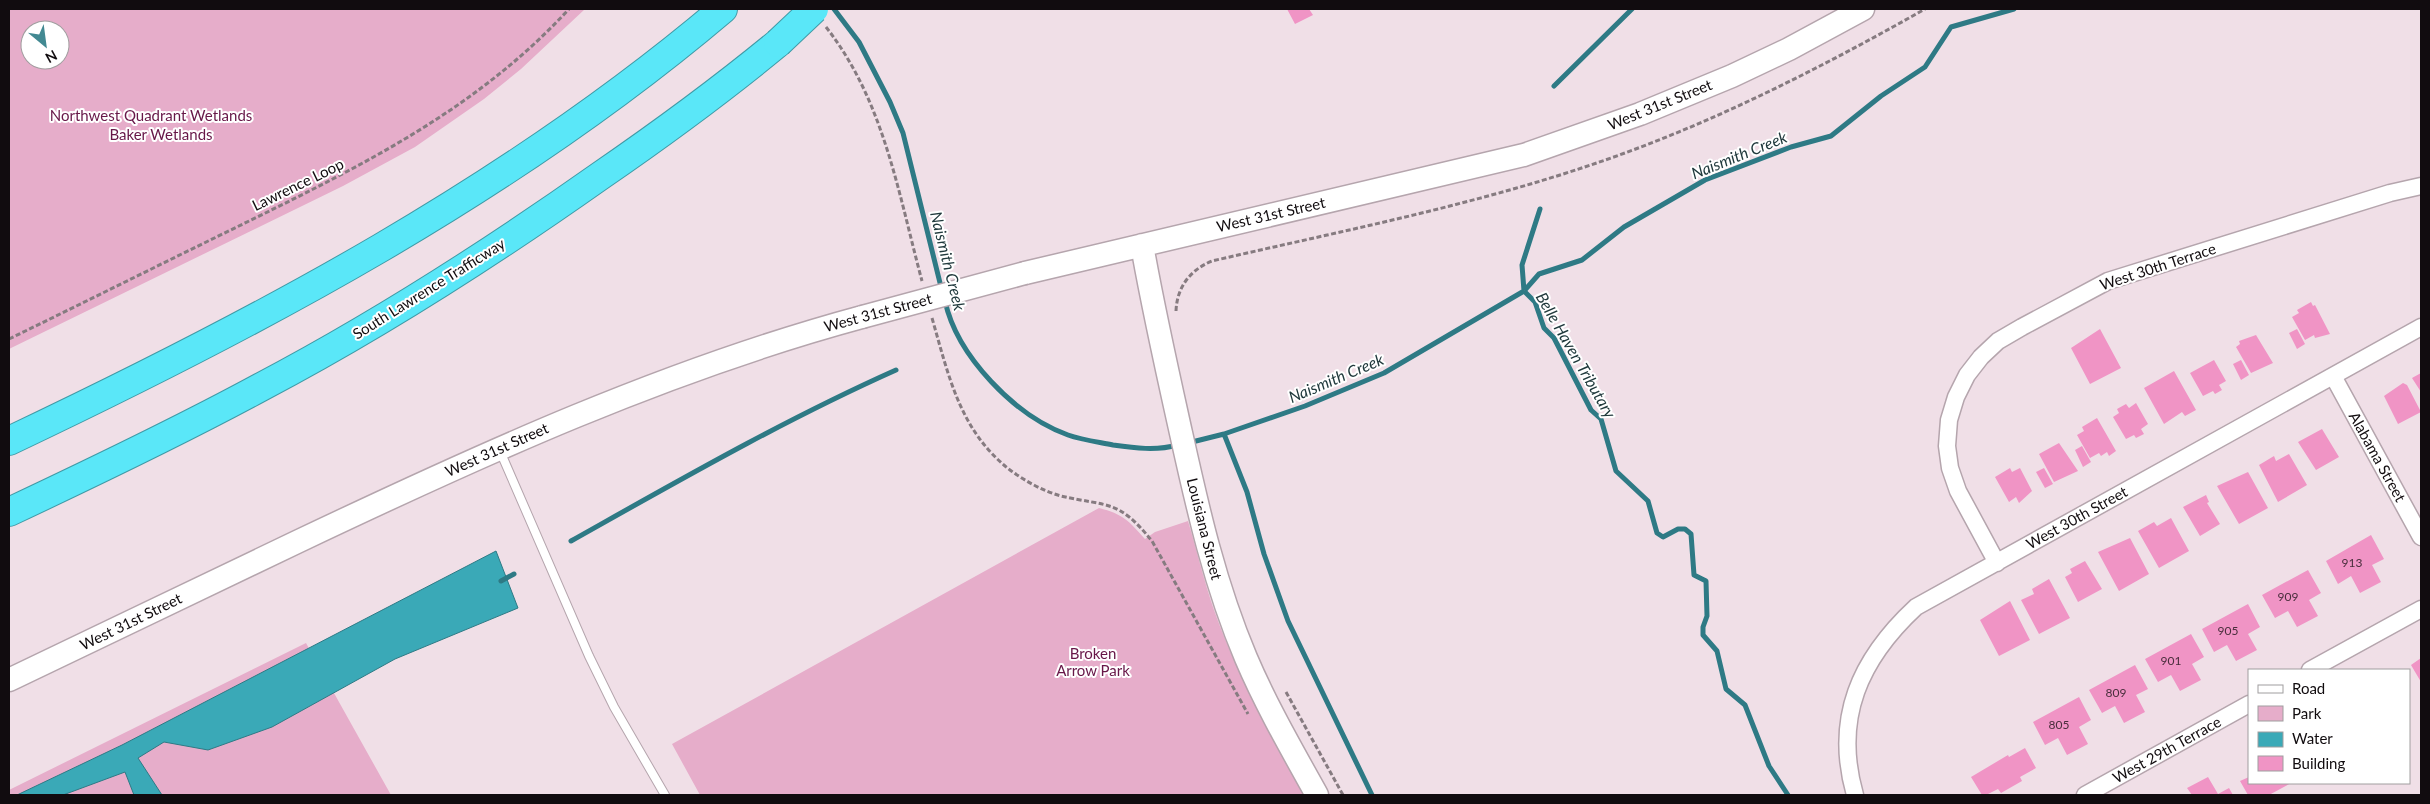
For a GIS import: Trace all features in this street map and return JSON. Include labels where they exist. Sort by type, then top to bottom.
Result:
[{"type":"highway","points":[[9,441],[208,344],[402,234],[573,124],[669,54],[723,9]]},
{"type":"highway","name":"South Lawrence Trafficway","points":[[9,512],[223,408],[312,360],[415,300],[616,166],[778,43],[818,15]]},
{"type":"main road","name":"West 31st Street","points":[[9,680],[386,499],[578,414],[669,379],[776,342],[1025,273],[1524,155],[1640,114],[1732,76],[1789,49],[1863,9]]},
{"type":"main road","name":"Louisiana Street","points":[[1142,245],[1156,325],[1196,501],[1220,589],[1246,658],[1263,696],[1317,795]]},
{"type":"street","name":"West 30th Terrace","points":[[1997,563],[1958,491],[1950,468],[1947,446],[1949,420],[1956,397],[1967,375],[1981,357],[1998,341],[2022,326],[2108,281],[2390,193],[2421,186]]},
{"type":"street","name":"West 30th Street","points":[[1855,795],[1848,763],[1849,720],[1853,699],[1864,672],[1879,646],[1895,626],[1916,607],[2421,327]]},
{"type":"street","name":"Alabama Street","points":[[2334,376],[2421,537]]},
{"type":"street","points":[[2312,669],[2421,609]]},
{"type":"street","name":"West 29th Terrace","points":[[2085,795],[2248,705]]},
{"type":"lane","points":[[499,449],[588,656],[614,707],[666,795]]},
{"type":"path","name":"Lawrence Loop","points":[[9,339],[345,174],[395,147],[440,119],[497,76],[534,44],[569,9]]},
{"type":"path","points":[[1178,319],[1176,310],[1183,284],[1200,266],[1212,261],[1458,204],[1532,184],[1610,158],[1747,103],[1852,50],[1925,9]]},
{"type":"path","points":[[818,15],[859,76],[871,102],[881,130],[925,290]]},
{"type":"path","points":[[932,317],[960,407],[982,444],[1002,464],[1038,487],[1059,495],[1111,505],[1121,509],[1135,521],[1152,541],[1251,719]]},
{"type":"path","points":[[1281,683],[1343,795]]},
{"type":"green space","name":"Baker Wetlands","points":[[9,9],[585,9],[521,69],[484,99],[415,147],[343,186],[9,349]]},
{"type":"green space","name":"Broken Arrow Park","points":[[1099,508],[1125,519],[1145,539],[1155,532],[1188,521],[1210,599],[1233,658],[1267,727],[1304,795],[700,795],[672,744]]},
{"type":"green space","points":[[306,643],[391,795],[9,795],[9,790]]},
{"type":"water","points":[[496,551],[518,608],[395,659],[272,727],[208,750],[164,742],[138,758],[162,795],[134,795],[125,772],[63,795],[17,795],[122,745]]},
{"type":"building","points":[[1287,9],[1309,9],[1313,15],[1295,24]]},
{"type":"building","points":[[2311,302],[2313,306],[2315,305],[2330,334],[2315,338],[2314,335],[2305,340],[2292,317],[2299,313],[2297,310]]},
{"type":"building","points":[[2100,329],[2121,368],[2090,384],[2071,348]]},
{"type":"building","points":[[2297,329],[2305,344],[2297,349],[2289,333]]},
{"type":"building","points":[[2256,335],[2273,363],[2251,373],[2236,347],[2240,344],[2239,341]]},
{"type":"building","points":[[2214,360],[2226,381],[2219,385],[2222,390],[2215,394],[2213,391],[2203,396],[2190,373]]},
{"type":"building","points":[[2241,360],[2249,375],[2241,380],[2233,364]]},
{"type":"building","points":[[2174,371],[2196,410],[2185,416],[2182,412],[2164,424],[2144,388]]},
{"type":"building","points":[[2421,373],[2421,392],[2412,378]]},
{"type":"building","points":[[2403,383],[2407,385],[2421,412],[2398,424],[2384,396]]},
{"type":"building","points":[[2136,403],[2148,424],[2141,429],[2144,434],[2136,438],[2134,435],[2126,439],[2113,417],[2119,413],[2117,409],[2126,404],[2129,408]]},
{"type":"building","points":[[2097,418],[2116,451],[2109,456],[2107,452],[2101,456],[2099,453],[2090,458],[2077,435],[2084,431],[2082,427]]},
{"type":"building","points":[[2322,429],[2339,457],[2316,470],[2298,442]]},
{"type":"building","points":[[2059,443],[2078,471],[2054,482],[2039,454]]},
{"type":"building","points":[[2082,446],[2091,462],[2083,467],[2075,450]]},
{"type":"building","points":[[2289,454],[2307,485],[2278,502],[2259,465],[2274,456],[2276,461]]},
{"type":"building","points":[[2010,468],[2012,472],[2020,468],[2032,491],[2019,503],[2016,497],[2009,502],[1995,477]]},
{"type":"building","points":[[2044,468],[2053,484],[2045,488],[2036,472]]},
{"type":"building","points":[[2248,472],[2268,508],[2239,524],[2217,486]]},
{"type":"building","points":[[2206,495],[2209,502],[2207,503],[2220,524],[2200,536],[2183,507]]},
{"type":"building","points":[[2171,518],[2189,551],[2159,568],[2138,531],[2154,522],[2157,526]]},
{"type":"building","points":[[2371,535],[2384,559],[2372,565],[2381,582],[2360,593],[2351,576],[2338,584],[2326,561]]},
{"type":"building","points":[[2130,538],[2149,574],[2119,591],[2098,552]]},
{"type":"building","points":[[2085,561],[2102,589],[2078,602],[2065,577],[2072,573],[2070,569]]},
{"type":"building","points":[[2308,570],[2321,593],[2309,600],[2318,616],[2297,627],[2288,611],[2275,618],[2262,595]]},
{"type":"building","points":[[2049,579],[2070,618],[2039,634],[2021,600],[2034,594],[2032,589]]},
{"type":"building","points":[[2010,601],[2030,640],[1999,656],[1980,620]]},
{"type":"building","points":[[2248,604],[2260,627],[2248,634],[2257,650],[2236,661],[2227,645],[2214,652],[2202,629]]},
{"type":"building","points":[[2191,634],[2204,657],[2192,664],[2201,680],[2180,691],[2171,675],[2158,682],[2145,659]]},
{"type":"building","points":[[2421,658],[2421,682],[2411,665]]},
{"type":"building","points":[[2135,665],[2148,689],[2136,695],[2145,712],[2124,723],[2115,706],[2102,713],[2089,690]]},
{"type":"building","points":[[2079,697],[2091,720],[2079,727],[2088,744],[2067,755],[2058,738],[2045,745],[2033,722]]},
{"type":"building","points":[[2025,748],[2036,768],[2020,777],[2022,781],[2001,793],[1998,789],[1982,795],[1971,777],[2008,755],[2009,757]]},
{"type":"building","points":[[2208,777],[2218,794],[2229,788],[2233,795],[2192,795],[2187,788]]},
{"type":"building","points":[[2248,777],[2248,784],[2289,784],[2269,795],[2248,795],[2240,781]]},
{"type":"waterway","name":"Naismith Creek","points":[[834,9],[859,42],[890,102],[903,133],[942,291]]},
{"type":"waterway","points":[[1554,86],[1632,9]]},
{"type":"waterway","name":"Naismith Creek","points":[[1188,443],[1224,434],[1305,406],[1384,373],[1524,291],[1539,274],[1582,260],[1624,227],[1705,180],[1791,147],[1831,136],[1881,96],[1925,67],[1951,27],[2014,9]]},
{"type":"waterway","name":"Belle Haven Tributary","points":[[1540,209],[1522,265],[1524,291],[1535,302],[1544,328],[1554,338],[1591,410],[1601,419],[1616,471],[1648,501],[1657,533],[1663,537],[1678,529],[1685,529],[1691,534],[1694,575],[1706,581],[1707,616],[1703,627],[1703,635],[1717,651],[1726,689],[1745,705],[1769,766],[1788,795]]},
{"type":"waterway","name":"Naismith Creek","points":[[945,301],[952,322],[975,363],[991,382],[1028,414],[1048,426],[1084,440],[1137,448],[1162,448],[1177,445]]},
{"type":"waterway","points":[[571,541],[772,430],[896,370]]},
{"type":"waterway","points":[[1224,434],[1247,492],[1264,554],[1288,621],[1372,795]]},
{"type":"waterway","points":[[501,581],[514,574]]},
{"type":"park label","name":"Northwest Quadrant Wetlands","points":[[151,116]]}]
